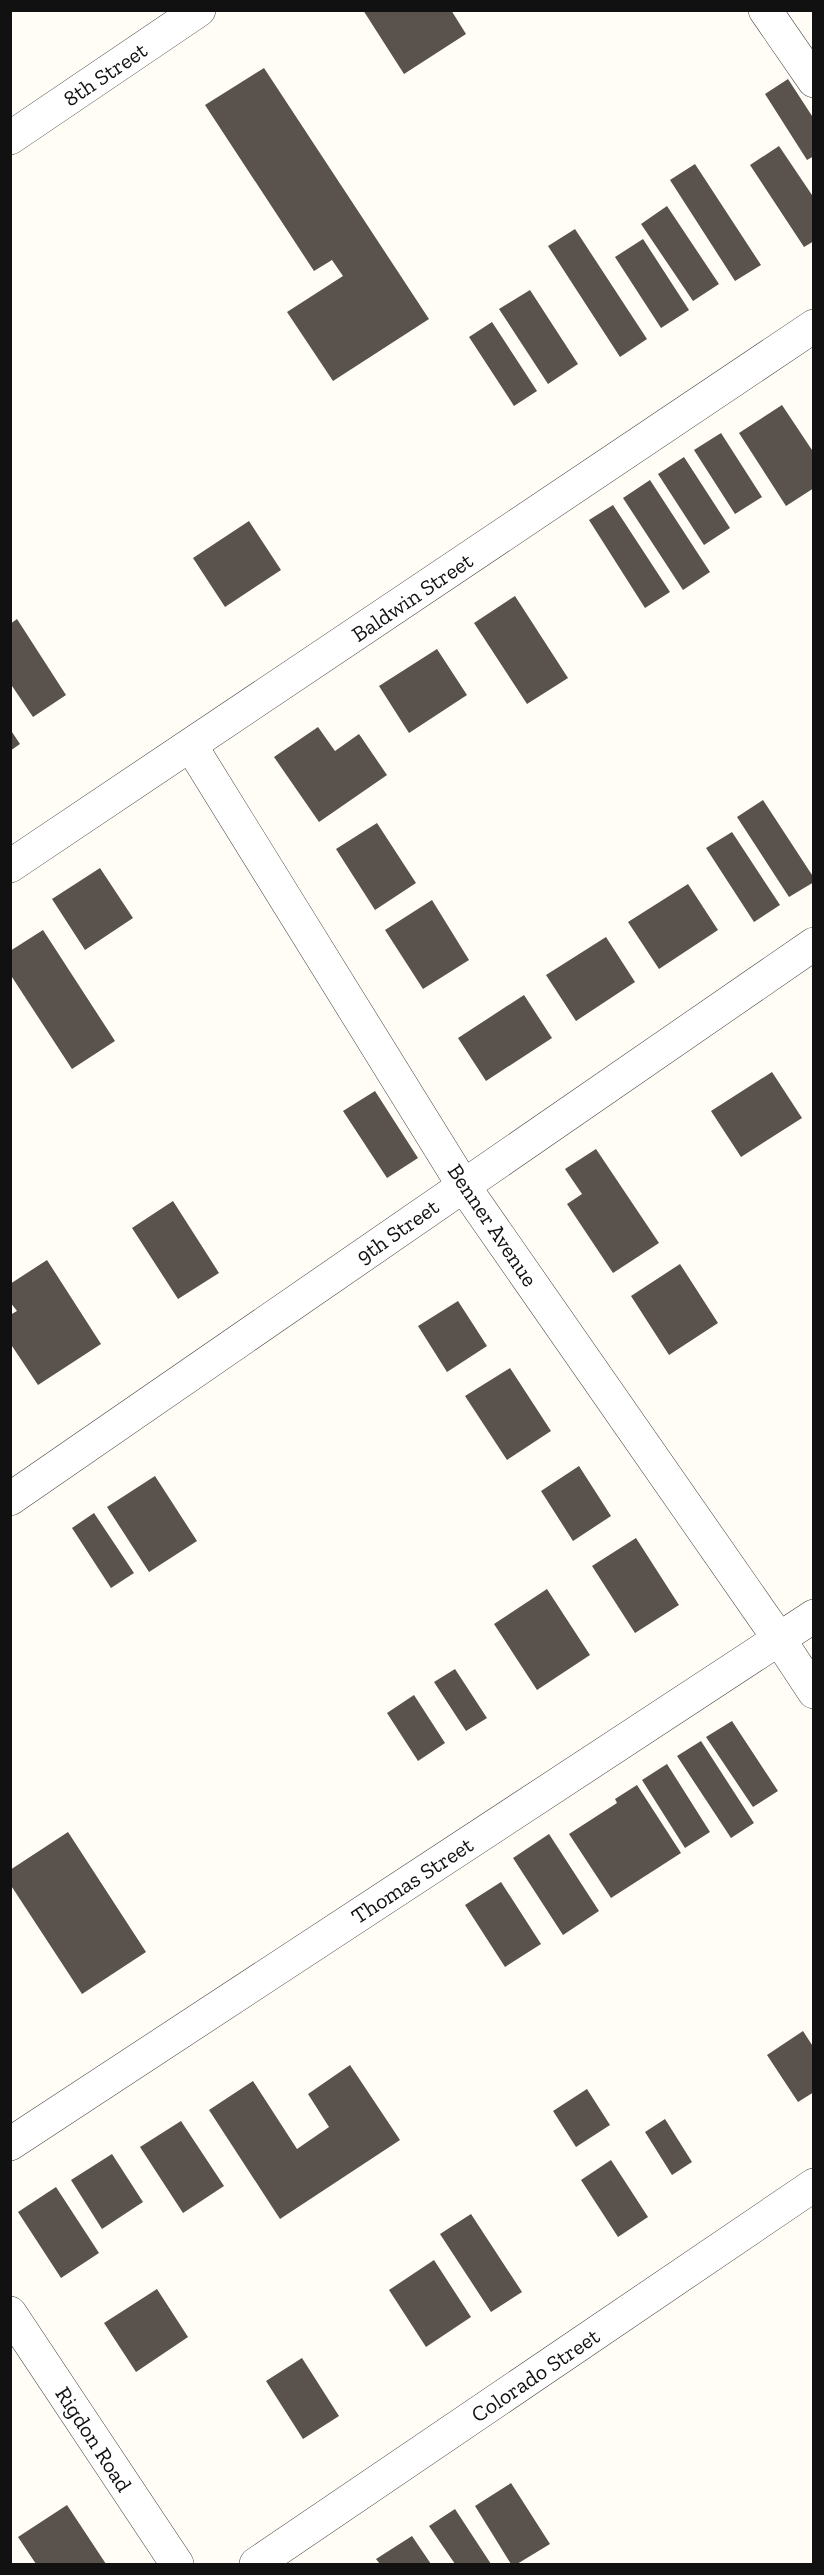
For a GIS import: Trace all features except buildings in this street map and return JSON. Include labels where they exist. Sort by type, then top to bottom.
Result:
[{"type":"street","name":"8th Street","points":[[10,138],[200,10]]},
{"type":"street","points":[[765,10],[813,81]]},
{"type":"street","name":"Baldwin Street","points":[[10,866],[813,326]]},
{"type":"street","name":"Benner Avenue","points":[[191,746],[463,1185],[779,1639],[813,1692]]},
{"type":"street","name":"9th Street","points":[[10,1499],[813,944]]},
{"type":"street","name":"Thomas Street","points":[[10,2144],[813,1616]]},
{"type":"street","name":"Colorado Street","points":[[256,2565],[813,2185]]},
{"type":"street","name":"Rigdon Road","points":[[10,2313],[177,2565]]}]
